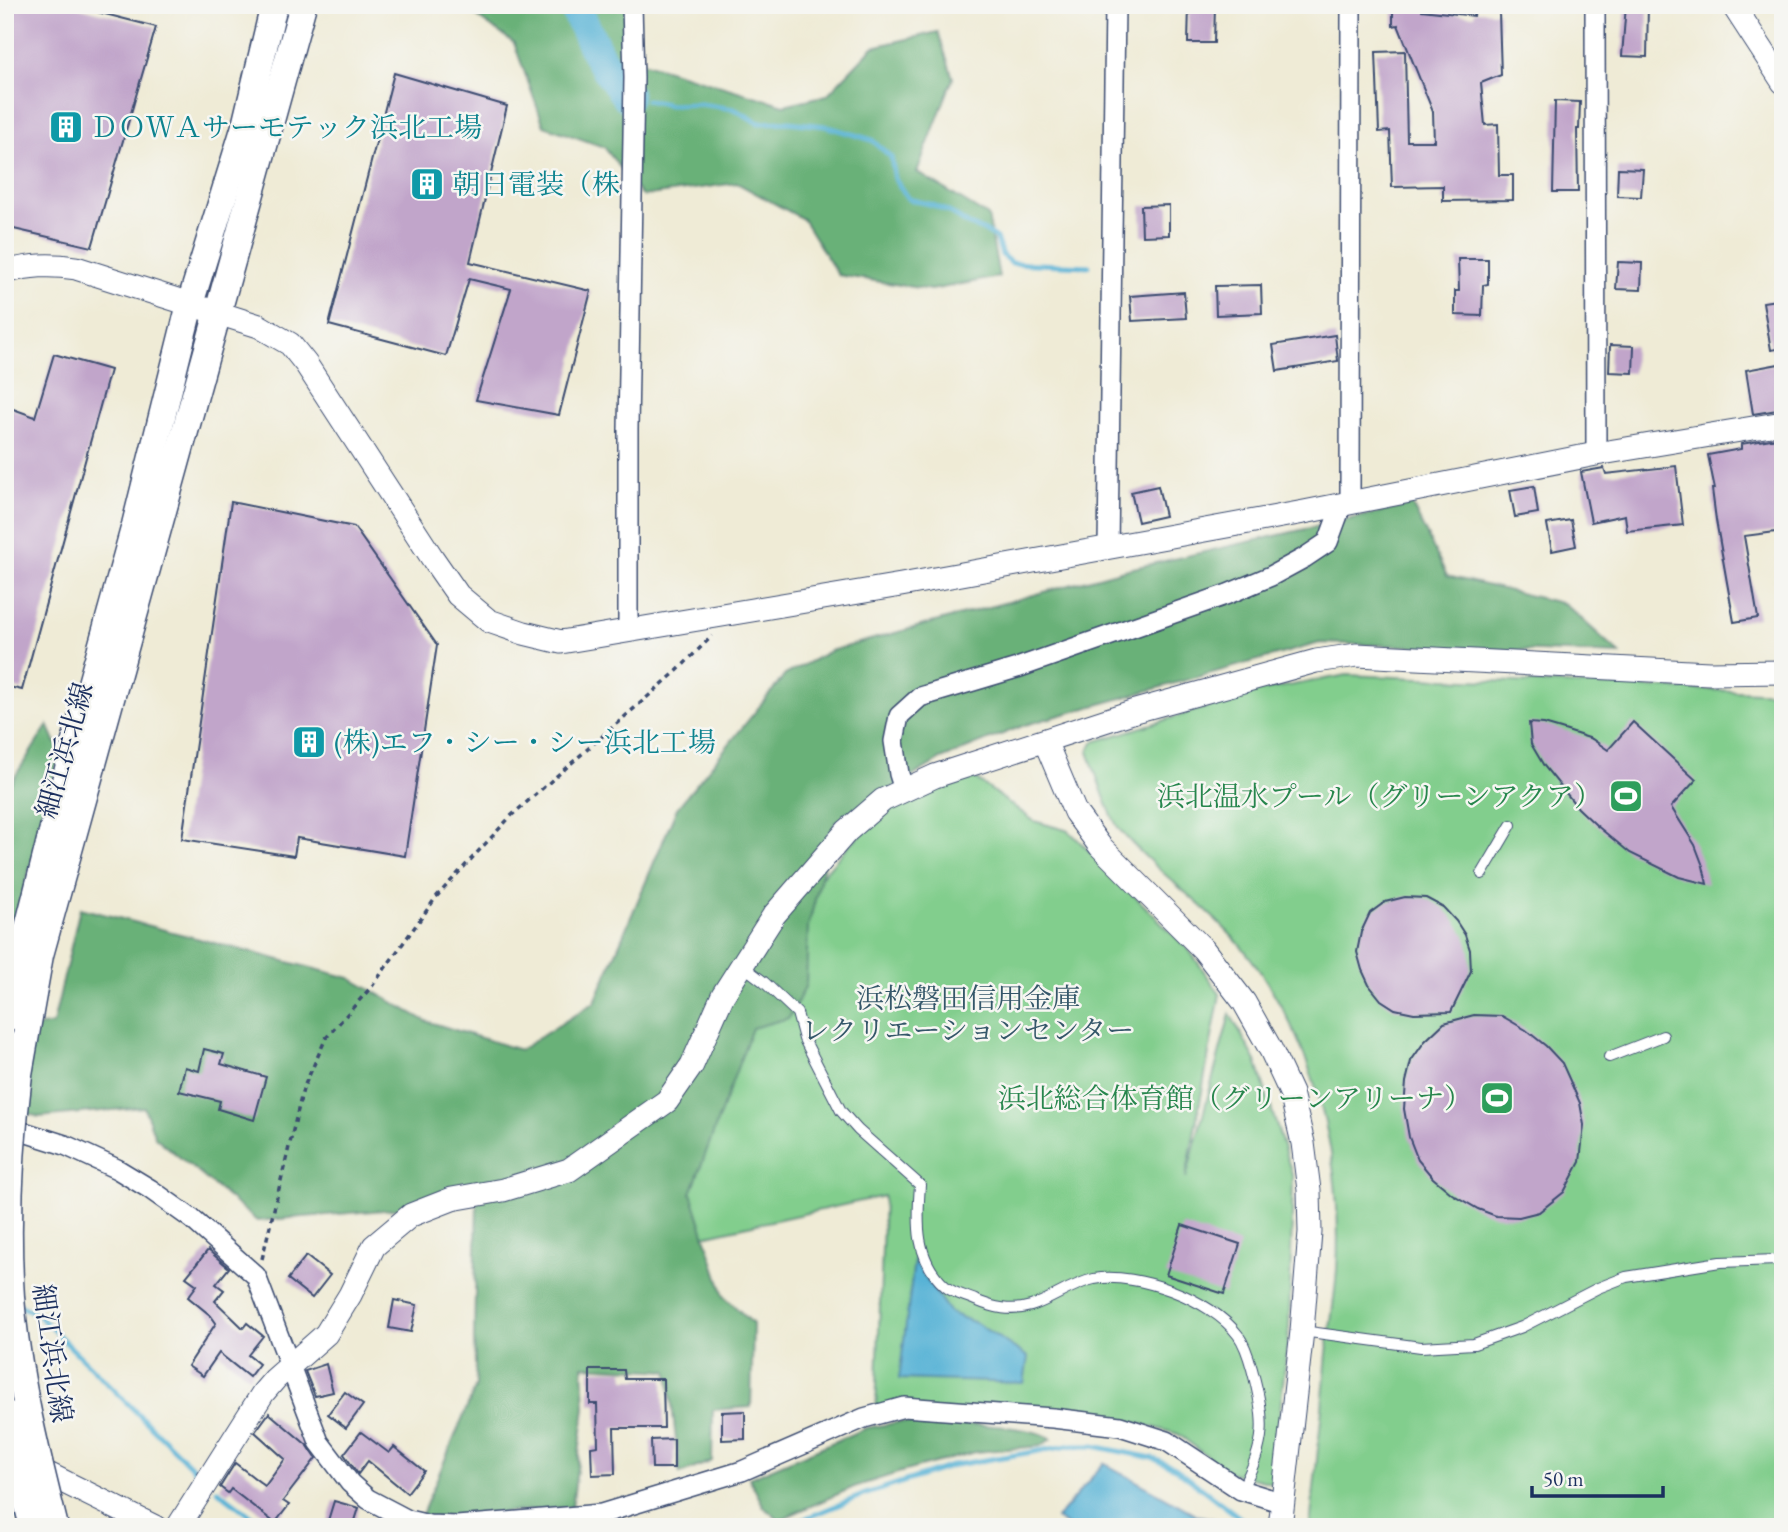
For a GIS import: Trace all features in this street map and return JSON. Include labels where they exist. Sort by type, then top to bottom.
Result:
[{"type":"main road","name":"細江浜北線","points":[[5,1019],[190,304],[245,126],[274,5]]},
{"type":"main road","name":"細江浜北線","points":[[55,1527],[24,1398],[11,1297],[9,1175],[19,1074],[40,955],[303,5]]},
{"type":"main road","name":"細江浜北線","points":[[5,1413],[33,1527]]},
{"type":"street","points":[[628,631],[628,429],[634,78],[632,5]]},
{"type":"street","points":[[1108,548],[1115,5]]},
{"type":"street","points":[[904,790],[894,741],[900,716],[920,697],[1017,668],[1228,594],[1271,576],[1328,542],[1346,503],[1351,5]]},
{"type":"street","points":[[1595,5],[1596,454]]},
{"type":"street","points":[[1733,5],[1783,82]]},
{"type":"street","points":[[5,272],[27,266],[51,264],[76,268],[259,326],[290,344],[306,364],[458,595],[489,621],[561,642],[1108,548],[1596,454],[1783,423]]},
{"type":"street","points":[[178,1527],[263,1393],[326,1334],[350,1295],[374,1246],[411,1215],[452,1199],[503,1190],[569,1170],[667,1101],[692,1065],[723,995],[774,915],[847,831],[883,800],[935,776],[1135,711],[1316,661],[1357,655],[1709,673],[1783,672]]},
{"type":"street","points":[[1045,741],[1075,813],[1100,846],[1203,949],[1244,1002],[1291,1093],[1303,1143],[1309,1189],[1310,1232],[1280,1527]]},
{"type":"street","points":[[5,1126],[65,1145],[117,1169],[192,1219],[256,1276],[319,1441],[350,1483],[368,1499],[408,1520],[429,1525],[457,1526],[601,1514],[742,1471],[864,1418],[904,1408],[1054,1418],[1120,1426],[1167,1441],[1241,1490],[1283,1503]]},
{"type":"street","points":[[5,1453],[155,1527]]},
{"type":"lane","points":[[1482,874],[1511,825]]},
{"type":"lane","points":[[742,965],[797,1013],[804,1039],[841,1111],[858,1130],[920,1185],[916,1223],[926,1263],[947,1288],[997,1310],[1031,1306],[1068,1287],[1096,1279],[1133,1280],[1179,1293],[1215,1314],[1238,1335],[1252,1367],[1262,1417],[1261,1446],[1241,1490]]},
{"type":"lane","points":[[1609,1057],[1663,1036]]},
{"type":"lane","points":[[1302,1331],[1421,1347],[1474,1344],[1522,1327],[1598,1288],[1626,1277],[1720,1262],[1783,1262]]},
{"type":"path","points":[[256,1276],[264,1253],[303,1089],[326,1038],[373,985],[437,896],[512,816],[677,671],[736,612]]},
{"type":"green space","points":[[461,5],[630,5],[635,60],[784,105],[827,95],[873,47],[938,32],[953,78],[917,172],[988,216],[999,277],[931,290],[838,275],[803,219],[737,183],[642,196],[604,147],[544,126],[514,43]]},
{"type":"green space","points":[[1412,505],[1447,576],[1565,604],[1620,654],[1320,643],[1025,725],[941,759],[835,823],[808,927],[806,985],[789,1018],[752,1028],[691,1193],[724,1296],[753,1324],[751,1407],[713,1410],[712,1461],[680,1474],[668,1371],[583,1366],[585,1408],[572,1507],[420,1519],[476,1386],[474,1339],[477,1202],[257,1221],[155,1137],[144,1107],[39,1117],[5,1107],[5,1033],[53,1024],[80,908],[350,978],[426,1021],[520,1050],[595,1002],[677,808],[785,675],[830,651],[1120,571]]},
{"type":"green space","points":[[1347,675],[1783,693],[1783,1527],[1310,1527],[1337,1269],[1335,1187],[1321,1107],[1294,1030],[1275,994],[1252,960],[1221,925],[1152,863],[1120,830],[1107,804],[1088,752],[1093,742],[1260,691]]},
{"type":"green space","points":[[48,725],[60,752],[27,880],[5,948],[5,792]]},
{"type":"green space","name":"浜松磐田信用金庫 レクリエーションセンター","points":[[969,774],[1034,821],[1069,831],[1189,950],[1220,994],[1186,1178],[1230,1014],[1256,1061],[1293,1177],[1289,1329],[1272,1483],[1228,1472],[1178,1434],[1123,1419],[876,1410],[884,1196],[658,1246],[780,924],[848,846],[890,809],[931,784]]},
{"type":"green space","points":[[900,1422],[1003,1427],[1041,1434],[1051,1439],[1040,1446],[976,1452],[901,1472],[854,1487],[779,1520],[764,1507],[749,1478],[866,1428]]},
{"type":"water","points":[[914,1261],[950,1313],[976,1323],[1028,1357],[1024,1383],[899,1379]]},
{"type":"water","points":[[1104,1463],[1197,1515],[1233,1524],[1233,1527],[1069,1527],[1056,1519]]},
{"type":"building","name":"ＤＯＷＡサーモテック浜北工場","points":[[5,5],[70,5],[156,27],[92,247],[5,227]]},
{"type":"building","points":[[1189,5],[1215,5],[1214,43],[1188,43]]},
{"type":"building","points":[[1393,5],[1422,5],[1422,10],[1474,16],[1475,11],[1499,12],[1501,75],[1481,83],[1485,125],[1498,124],[1499,175],[1513,175],[1513,200],[1443,201],[1443,186],[1392,187],[1390,131],[1379,132],[1376,52],[1405,51],[1407,141],[1434,141],[1433,112],[1398,25],[1393,26]]},
{"type":"building","points":[[1626,5],[1648,5],[1647,57],[1622,56]]},
{"type":"building","name":"朝日電装（株","points":[[394,73],[507,106],[470,262],[591,291],[559,415],[476,400],[511,289],[469,279],[446,356],[329,325]]},
{"type":"building","points":[[1555,101],[1580,102],[1577,129],[1578,192],[1553,192]]},
{"type":"building","points":[[1618,168],[1643,169],[1641,197],[1617,196]]},
{"type":"building","points":[[1169,205],[1169,235],[1142,236],[1141,206]]},
{"type":"building","points":[[1458,259],[1488,259],[1488,284],[1483,285],[1482,316],[1455,315],[1455,291],[1459,291]]},
{"type":"building","points":[[1618,262],[1642,263],[1641,290],[1616,289]]},
{"type":"building","points":[[1261,285],[1262,313],[1216,315],[1215,286]]},
{"type":"building","points":[[1184,292],[1186,318],[1132,321],[1130,296]]},
{"type":"building","points":[[1783,299],[1783,348],[1771,350],[1763,302]]},
{"type":"building","points":[[1335,335],[1338,361],[1277,371],[1273,345]]},
{"type":"building","points":[[1610,345],[1634,346],[1633,373],[1609,372]]},
{"type":"building","points":[[54,354],[110,370],[22,690],[5,686],[5,406],[35,417]]},
{"type":"building","points":[[1779,364],[1783,409],[1753,414],[1746,370]]},
{"type":"building","points":[[1783,437],[1783,531],[1744,536],[1758,618],[1734,622],[1708,455],[1741,449],[1741,444]]},
{"type":"building","points":[[1676,466],[1683,525],[1627,531],[1625,515],[1591,522],[1581,472],[1604,468],[1606,474]]},
{"type":"building","points":[[1158,486],[1165,516],[1138,522],[1131,492]]},
{"type":"building","points":[[1534,486],[1538,513],[1515,517],[1510,490]]},
{"type":"building","name":"(株)エフ・シー・シー浜北工場","points":[[231,502],[354,527],[437,645],[405,856],[297,838],[294,856],[182,839]]},
{"type":"building","points":[[1571,520],[1576,546],[1552,551],[1547,524]]},
{"type":"building","points":[[1633,722],[1696,780],[1671,807],[1695,845],[1707,884],[1679,877],[1630,853],[1578,808],[1544,766],[1531,744],[1529,723],[1544,724],[1592,739],[1608,750]]},
{"type":"building","points":[[1405,897],[1426,898],[1443,907],[1465,935],[1470,950],[1471,971],[1451,1012],[1414,1013],[1395,1009],[1381,1000],[1369,985],[1362,970],[1357,952],[1361,932],[1370,913],[1385,902]]},
{"type":"building","points":[[1474,1015],[1502,1016],[1546,1046],[1562,1063],[1580,1103],[1584,1125],[1580,1162],[1564,1192],[1539,1212],[1519,1217],[1496,1216],[1452,1194],[1433,1178],[1418,1160],[1409,1137],[1404,1109],[1411,1061],[1425,1041],[1444,1023]]},
{"type":"building","points":[[204,1049],[224,1054],[221,1064],[266,1077],[254,1120],[218,1109],[220,1101],[179,1091],[185,1067],[199,1071]]},
{"type":"building","points":[[1182,1225],[1240,1244],[1224,1294],[1166,1275]]},
{"type":"building","points":[[208,1250],[229,1268],[216,1284],[224,1290],[215,1301],[243,1328],[247,1323],[263,1336],[248,1355],[259,1364],[249,1377],[219,1353],[203,1376],[188,1366],[216,1323],[188,1297],[197,1285],[186,1277]]},
{"type":"building","points":[[306,1256],[330,1275],[312,1298],[288,1279]]},
{"type":"building","points":[[394,1300],[417,1305],[411,1332],[389,1328]]},
{"type":"building","points":[[326,1364],[333,1392],[315,1396],[305,1371]]},
{"type":"building","points":[[590,1370],[624,1370],[625,1379],[663,1379],[664,1428],[614,1428],[615,1474],[592,1475],[591,1447],[598,1446],[597,1404],[590,1404]]},
{"type":"building","points":[[345,1392],[363,1405],[346,1428],[328,1414]]},
{"type":"building","points":[[745,1411],[745,1439],[722,1440],[722,1412]]},
{"type":"building","points":[[269,1413],[308,1446],[316,1458],[283,1501],[289,1505],[275,1523],[231,1489],[228,1493],[220,1487],[235,1463],[265,1486],[285,1459],[255,1432]]},
{"type":"building","points":[[361,1432],[389,1453],[394,1447],[424,1471],[407,1493],[368,1461],[358,1474],[344,1454]]},
{"type":"building","points":[[674,1439],[674,1468],[652,1468],[651,1440]]},
{"type":"building","points":[[334,1501],[359,1508],[353,1527],[326,1527]]},
{"type":"waterway","points":[[574,5],[600,59],[627,96]]},
{"type":"waterway","points":[[647,100],[670,105],[700,104],[734,109],[759,123],[788,122],[825,126],[872,140],[891,157],[895,179],[908,199],[933,205],[996,238],[1002,255],[1011,263],[1089,266]]},
{"type":"waterway","points":[[19,1305],[36,1313],[197,1472]]},
{"type":"waterway","points":[[784,1527],[863,1495],[955,1465],[1068,1446],[1093,1446],[1152,1458],[1175,1468],[1252,1527]]},
{"type":"waterway","points":[[217,1490],[265,1527]]},
{"type":"waterway","points":[[5,1495],[51,1520]]},
{"type":"place","name":"ＤＯＷＡサーモテック浜北工場","points":[[66,127]]},
{"type":"place","name":"朝日電装（株","points":[[427,184]]},
{"type":"place","name":"(株)エフ・シー・シー浜北工場","points":[[309,742]]},
{"type":"place","name":"浜北温水プール（グリーンアクア）","points":[[1626,796]]},
{"type":"place","name":"浜北総合体育館（グリーンアリーナ）","points":[[1497,1098]]}]
